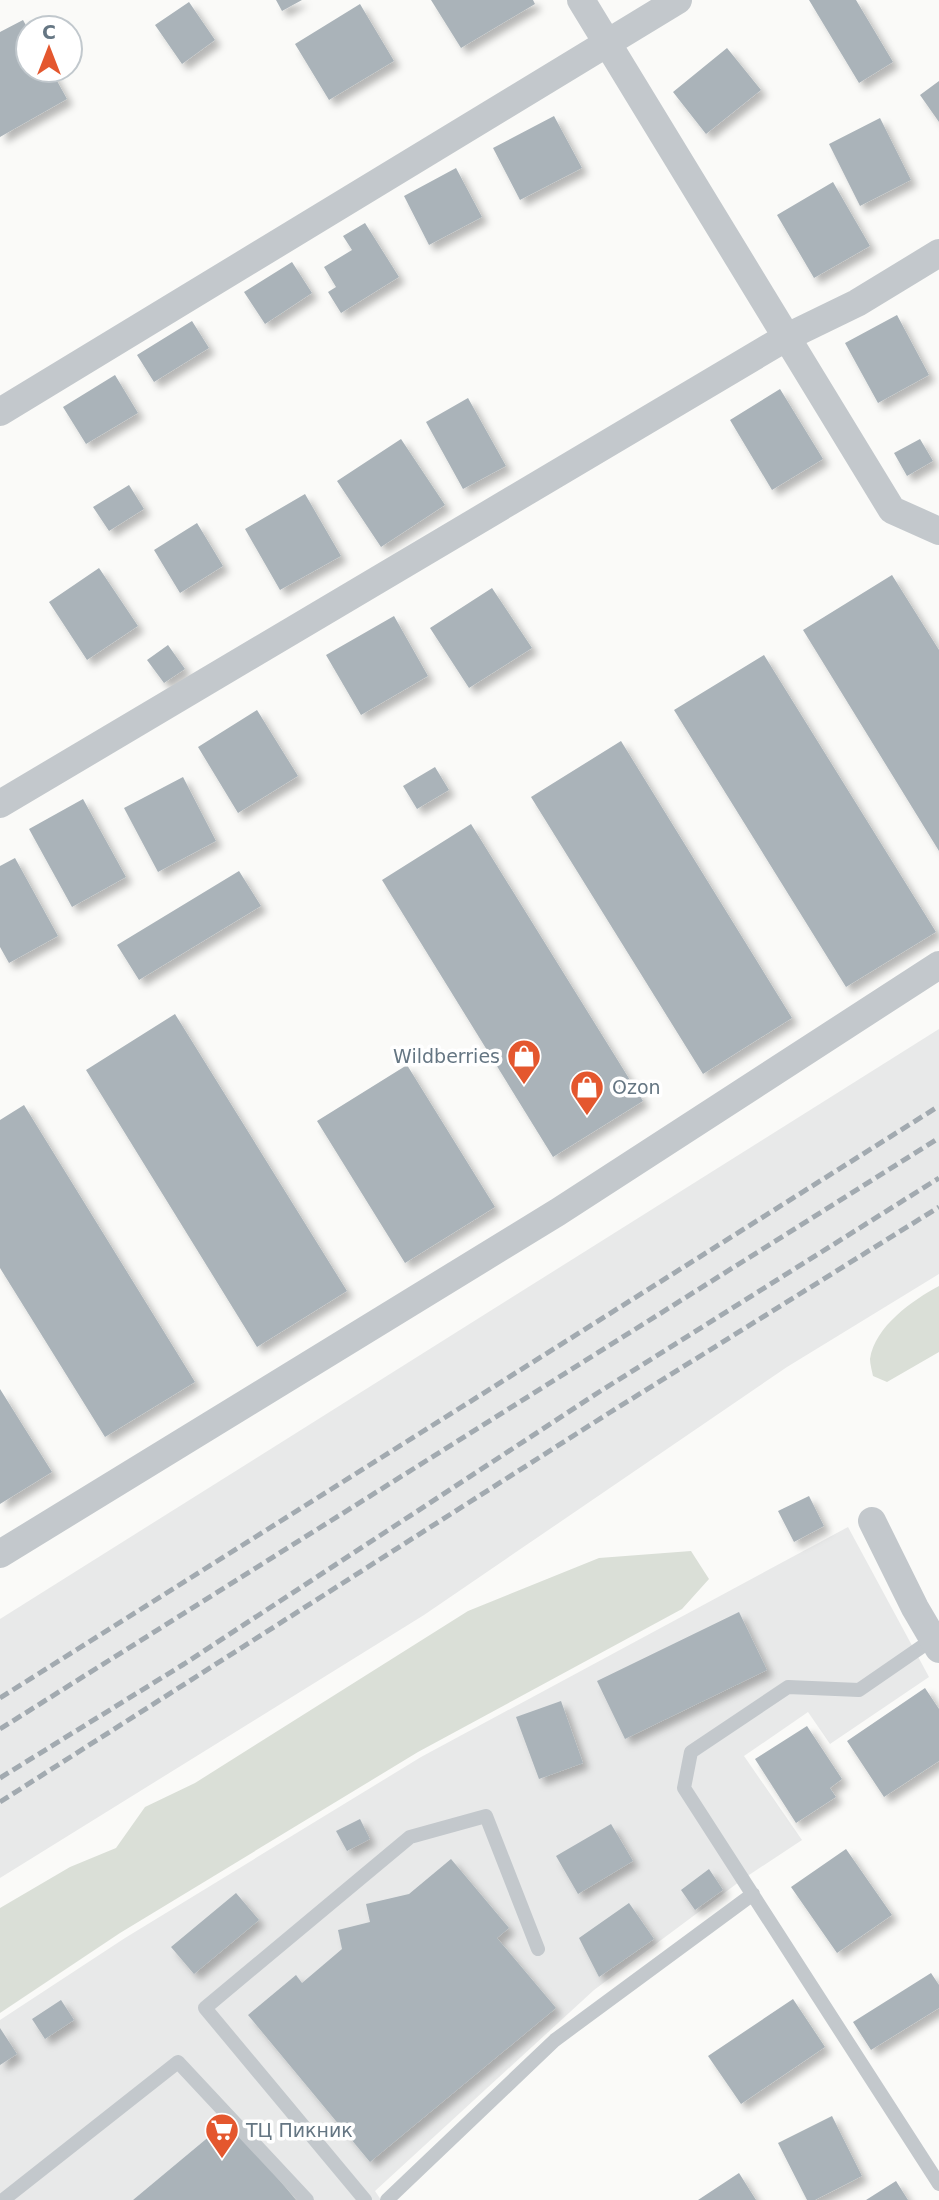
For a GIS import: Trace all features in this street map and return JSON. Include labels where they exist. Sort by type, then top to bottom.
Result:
[{"type":"street","points":[[581,0],[892,510],[939,531]]},
{"type":"street","points":[[0,412],[678,0]]},
{"type":"street","points":[[0,804],[787,337],[857,303],[939,253]]},
{"type":"street","points":[[0,1554],[558,1212],[939,965]]},
{"type":"street","points":[[872,1521],[936,1644]]},
{"type":"lane","points":[[936,1644],[859,1690],[788,1687],[691,1752],[684,1788],[939,2183]]},
{"type":"lane","points":[[365,2200],[205,2008],[410,1837],[486,1816],[538,1949]]},
{"type":"lane","points":[[387,2200],[555,2040],[752,1894]]},
{"type":"lane","points":[[3,2200],[177,2062],[307,2200]]},
{"type":"shaded area","points":[[939,1029],[939,1274],[787,1367],[424,1615],[0,1878],[0,1619]]},
{"type":"shaded area","points":[[939,1286],[939,1352],[887,1382],[873,1376],[870,1359],[873,1347],[887,1325],[907,1307]]},
{"type":"shaded area","points":[[848,1527],[929,1677],[830,1744],[808,1712],[744,1756],[802,1840],[743,1879],[594,1990],[375,2191],[381,2200],[0,2200],[0,2020],[125,1938],[421,1757]]},
{"type":"shaded area","points":[[691,1551],[709,1579],[682,1609],[418,1752],[120,1933],[0,2013],[0,1908],[70,1867],[116,1848],[145,1807],[195,1783],[468,1611],[599,1558]]},
{"type":"building","points":[[276,0],[302,0],[282,11]]},
{"type":"building","points":[[431,0],[533,0],[535,4],[461,48]]},
{"type":"building","points":[[809,0],[856,0],[893,62],[859,83]]},
{"type":"building","points":[[189,2],[215,40],[182,64],[155,25]]},
{"type":"building","points":[[360,4],[394,61],[329,100],[295,44]]},
{"type":"building","points":[[14,25],[14,84],[59,84],[67,99],[0,137],[0,32]]},
{"type":"building","points":[[727,48],[761,90],[706,134],[673,92]]},
{"type":"building","points":[[939,81],[939,122],[920,95]]},
{"type":"building","points":[[554,116],[582,168],[520,200],[493,148]]},
{"type":"building","points":[[880,118],[911,180],[860,206],[829,144]]},
{"type":"building","points":[[456,168],[482,217],[429,245],[404,196]]},
{"type":"building","points":[[833,182],[870,246],[814,278],[777,215]]},
{"type":"building","points":[[365,223],[399,277],[341,313],[328,292],[336,287],[324,267],[352,250],[343,236]]},
{"type":"building","points":[[292,262],[312,293],[265,324],[244,292]]},
{"type":"building","points":[[897,315],[929,375],[878,403],[845,343]]},
{"type":"building","points":[[192,321],[209,348],[154,382],[137,355]]},
{"type":"building","points":[[115,375],[138,413],[86,444],[63,407]]},
{"type":"building","points":[[780,389],[823,459],[772,490],[730,420]]},
{"type":"building","points":[[468,398],[506,466],[463,489],[426,422]]},
{"type":"building","points":[[401,439],[445,505],[381,547],[337,481]]},
{"type":"building","points":[[920,439],[933,461],[907,476],[894,453]]},
{"type":"building","points":[[129,485],[144,509],[109,531],[93,507]]},
{"type":"building","points":[[305,494],[341,556],[280,590],[245,529]]},
{"type":"building","points":[[197,523],[223,566],[180,593],[154,550]]},
{"type":"building","points":[[99,568],[138,626],[87,660],[49,602]]},
{"type":"building","points":[[892,575],[939,650],[939,851],[803,630]]},
{"type":"building","points":[[492,588],[532,648],[469,688],[430,628]]},
{"type":"building","points":[[394,616],[428,676],[361,715],[326,655]]},
{"type":"building","points":[[168,645],[185,669],[164,683],[147,660]]},
{"type":"building","points":[[764,655],[936,932],[846,987],[674,710]]},
{"type":"building","points":[[257,710],[298,776],[238,813],[198,747]]},
{"type":"building","points":[[621,741],[792,1018],[703,1074],[531,797]]},
{"type":"building","points":[[435,767],[449,790],[417,809],[403,786]]},
{"type":"building","points":[[183,777],[216,841],[158,872],[124,808]]},
{"type":"building","points":[[83,799],[126,877],[72,907],[29,829]]},
{"type":"building","points":[[471,824],[643,1101],[553,1157],[382,880]]},
{"type":"building","points":[[15,858],[58,936],[9,963],[0,947],[0,866]]},
{"type":"building","points":[[239,871],[261,906],[139,980],[117,945]]},
{"type":"building","points":[[175,1014],[347,1291],[257,1347],[86,1070]]},
{"type":"building","points":[[407,1065],[495,1207],[405,1263],[317,1121]]},
{"type":"building","points":[[24,1105],[195,1382],[105,1437],[0,1268],[0,1120]]},
{"type":"building","points":[[0,1389],[52,1472],[0,1504]]},
{"type":"building","points":[[809,1496],[824,1526],[794,1542],[778,1511]]},
{"type":"building","points":[[739,1612],[767,1670],[625,1739],[597,1681]]},
{"type":"building","points":[[925,1688],[939,1709],[939,1761],[884,1797],[847,1741]]},
{"type":"building","points":[[561,1701],[583,1763],[539,1779],[516,1717]]},
{"type":"building","points":[[807,1726],[842,1779],[830,1788],[836,1797],[796,1823],[755,1759]]},
{"type":"building","points":[[360,1819],[370,1839],[347,1851],[336,1831]]},
{"type":"building","points":[[611,1824],[633,1861],[578,1894],[556,1856]]},
{"type":"building","points":[[846,1849],[892,1915],[837,1953],[791,1887]]},
{"type":"building","points":[[451,1859],[509,1928],[497,1938],[556,2008],[370,2162],[248,2015],[296,1975],[302,1983],[342,1949],[338,1930],[370,1922],[366,1904],[409,1894]]},
{"type":"building","points":[[709,1869],[723,1890],[695,1910],[681,1890]]},
{"type":"building","points":[[236,1893],[259,1920],[194,1974],[171,1947]]},
{"type":"building","points":[[629,1903],[654,1939],[599,1977],[579,1938]]},
{"type":"building","points":[[931,1973],[939,1985],[939,2008],[871,2050],[853,2022]]},
{"type":"building","points":[[793,1999],[825,2047],[741,2104],[708,2056]]},
{"type":"building","points":[[61,2000],[74,2020],[45,2039],[32,2019]]},
{"type":"building","points":[[0,2028],[17,2054],[0,2065]]},
{"type":"building","points":[[832,2116],[862,2176],[815,2200],[807,2200],[778,2143]]},
{"type":"building","name":"ТЦ Пикник","points":[[229,2120],[296,2200],[133,2200]]},
{"type":"building","points":[[739,2173],[756,2200],[698,2200]]},
{"type":"building","points":[[896,2181],[908,2200],[866,2200]]},
{"type":"railway","points":[[0,1698],[939,1106]]},
{"type":"railway","points":[[0,1729],[939,1138]]},
{"type":"railway","points":[[0,1778],[184,1664],[599,1392],[939,1178]]},
{"type":"railway","points":[[0,1802],[609,1413],[939,1207]]},
{"type":"place","name":"Wildberries","points":[[524,1086]]},
{"type":"place","name":"Ozon","points":[[587,1117]]},
{"type":"place","name":"ТЦ Пикник","points":[[222,2160]]}]
